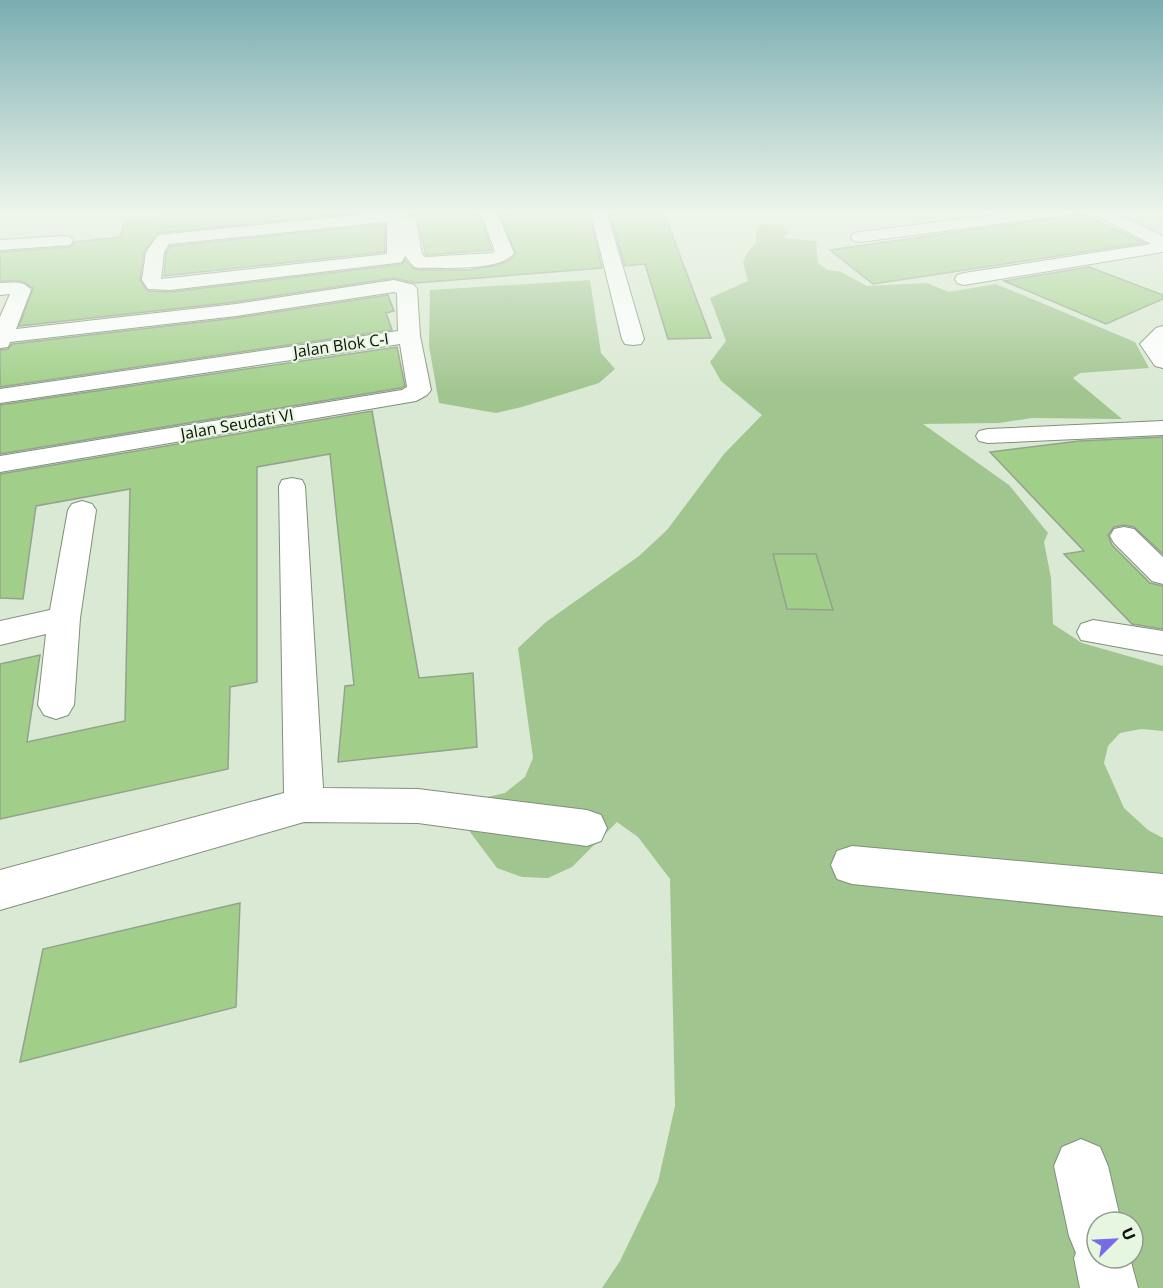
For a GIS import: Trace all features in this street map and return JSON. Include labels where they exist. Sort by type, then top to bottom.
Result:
[{"type":"street","points":[[152,273],[151,280],[155,285],[265,273]]},
{"type":"street","points":[[615,273],[633,339]]},
{"type":"street","points":[[964,279],[998,273]]},
{"type":"street","name":"Jalan Blok C-I","points":[[0,396],[409,336],[407,289],[394,286],[236,310],[1,340]]},
{"type":"street","points":[[1,340],[21,290],[9,288]]},
{"type":"street","name":"Jalan Seudati VI","points":[[0,464],[408,396],[419,390],[409,336]]},
{"type":"street","points":[[1158,337],[1153,348],[1163,361]]},
{"type":"street","points":[[988,436],[1163,428]]},
{"type":"street","points":[[292,486],[304,805]]},
{"type":"street","points":[[57,705],[64,618],[82,510]]},
{"type":"street","points":[[1124,536],[1163,574]]},
{"type":"street","points":[[0,633],[64,618]]},
{"type":"street","points":[[1093,632],[1163,643]]},
{"type":"street","points":[[0,890],[304,805],[418,806],[587,828]]},
{"type":"street","points":[[852,865],[1163,895]]},
{"type":"street","points":[[1081,1166],[1091,1210]]},
{"type":"street","points":[[1105,1270],[1109,1288]]},
{"type":"green space","points":[[746,273],[843,273],[867,286],[927,283],[949,292],[996,284],[1135,342],[1149,368],[1080,373],[1073,378],[1122,419],[1032,418],[999,423],[923,424],[1009,485],[1048,533],[1044,542],[1051,578],[1053,624],[1082,643],[1163,666],[1163,731],[1141,729],[1120,733],[1108,746],[1104,763],[1124,808],[1148,830],[1163,838],[1163,1288],[602,1288],[620,1261],[658,1182],[675,1106],[670,879],[638,837],[617,822],[572,867],[548,878],[522,877],[497,868],[455,812],[478,799],[505,793],[525,777],[533,758],[518,648],[546,622],[639,556],[667,530],[724,454],[762,415],[721,381],[710,362],[726,341],[710,298],[748,281]]},
{"type":"green space","points":[[590,280],[601,353],[615,369],[599,383],[496,413],[439,403],[429,346],[430,290]]},
{"type":"building","points":[[0,273],[141,273],[140,280],[148,291],[170,292],[328,273],[538,273],[415,283],[394,278],[236,302],[19,326],[33,288],[21,281],[0,281]]},
{"type":"building","points":[[164,273],[191,273],[164,276]]},
{"type":"building","points":[[648,273],[687,273],[711,338],[668,339]]},
{"type":"building","points":[[859,273],[945,273],[873,284]]},
{"type":"building","points":[[1052,273],[1105,273],[1163,295],[1163,299],[1106,324],[1004,281]]},
{"type":"building","points":[[388,295],[394,311],[386,313],[392,330],[0,387],[0,350],[8,349],[12,344],[236,318]]},
{"type":"building","points":[[397,347],[405,386],[401,388],[0,454],[0,405]]},
{"type":"building","points":[[372,411],[419,678],[473,673],[477,747],[338,762],[345,686],[354,685],[330,454],[257,467],[257,682],[230,687],[228,769],[0,819],[0,664],[40,655],[27,742],[125,721],[130,489],[36,506],[23,599],[0,598],[0,474]]},
{"type":"building","points":[[1163,437],[1163,554],[1134,527],[1124,525],[1114,527],[1108,535],[1112,545],[1150,583],[1163,586],[1163,629],[1132,624],[1064,554],[1084,551],[990,452],[1079,441]]},
{"type":"building","points":[[773,554],[816,554],[833,610],[787,609]]},
{"type":"building","points":[[240,903],[236,1007],[20,1062],[43,949]]}]
